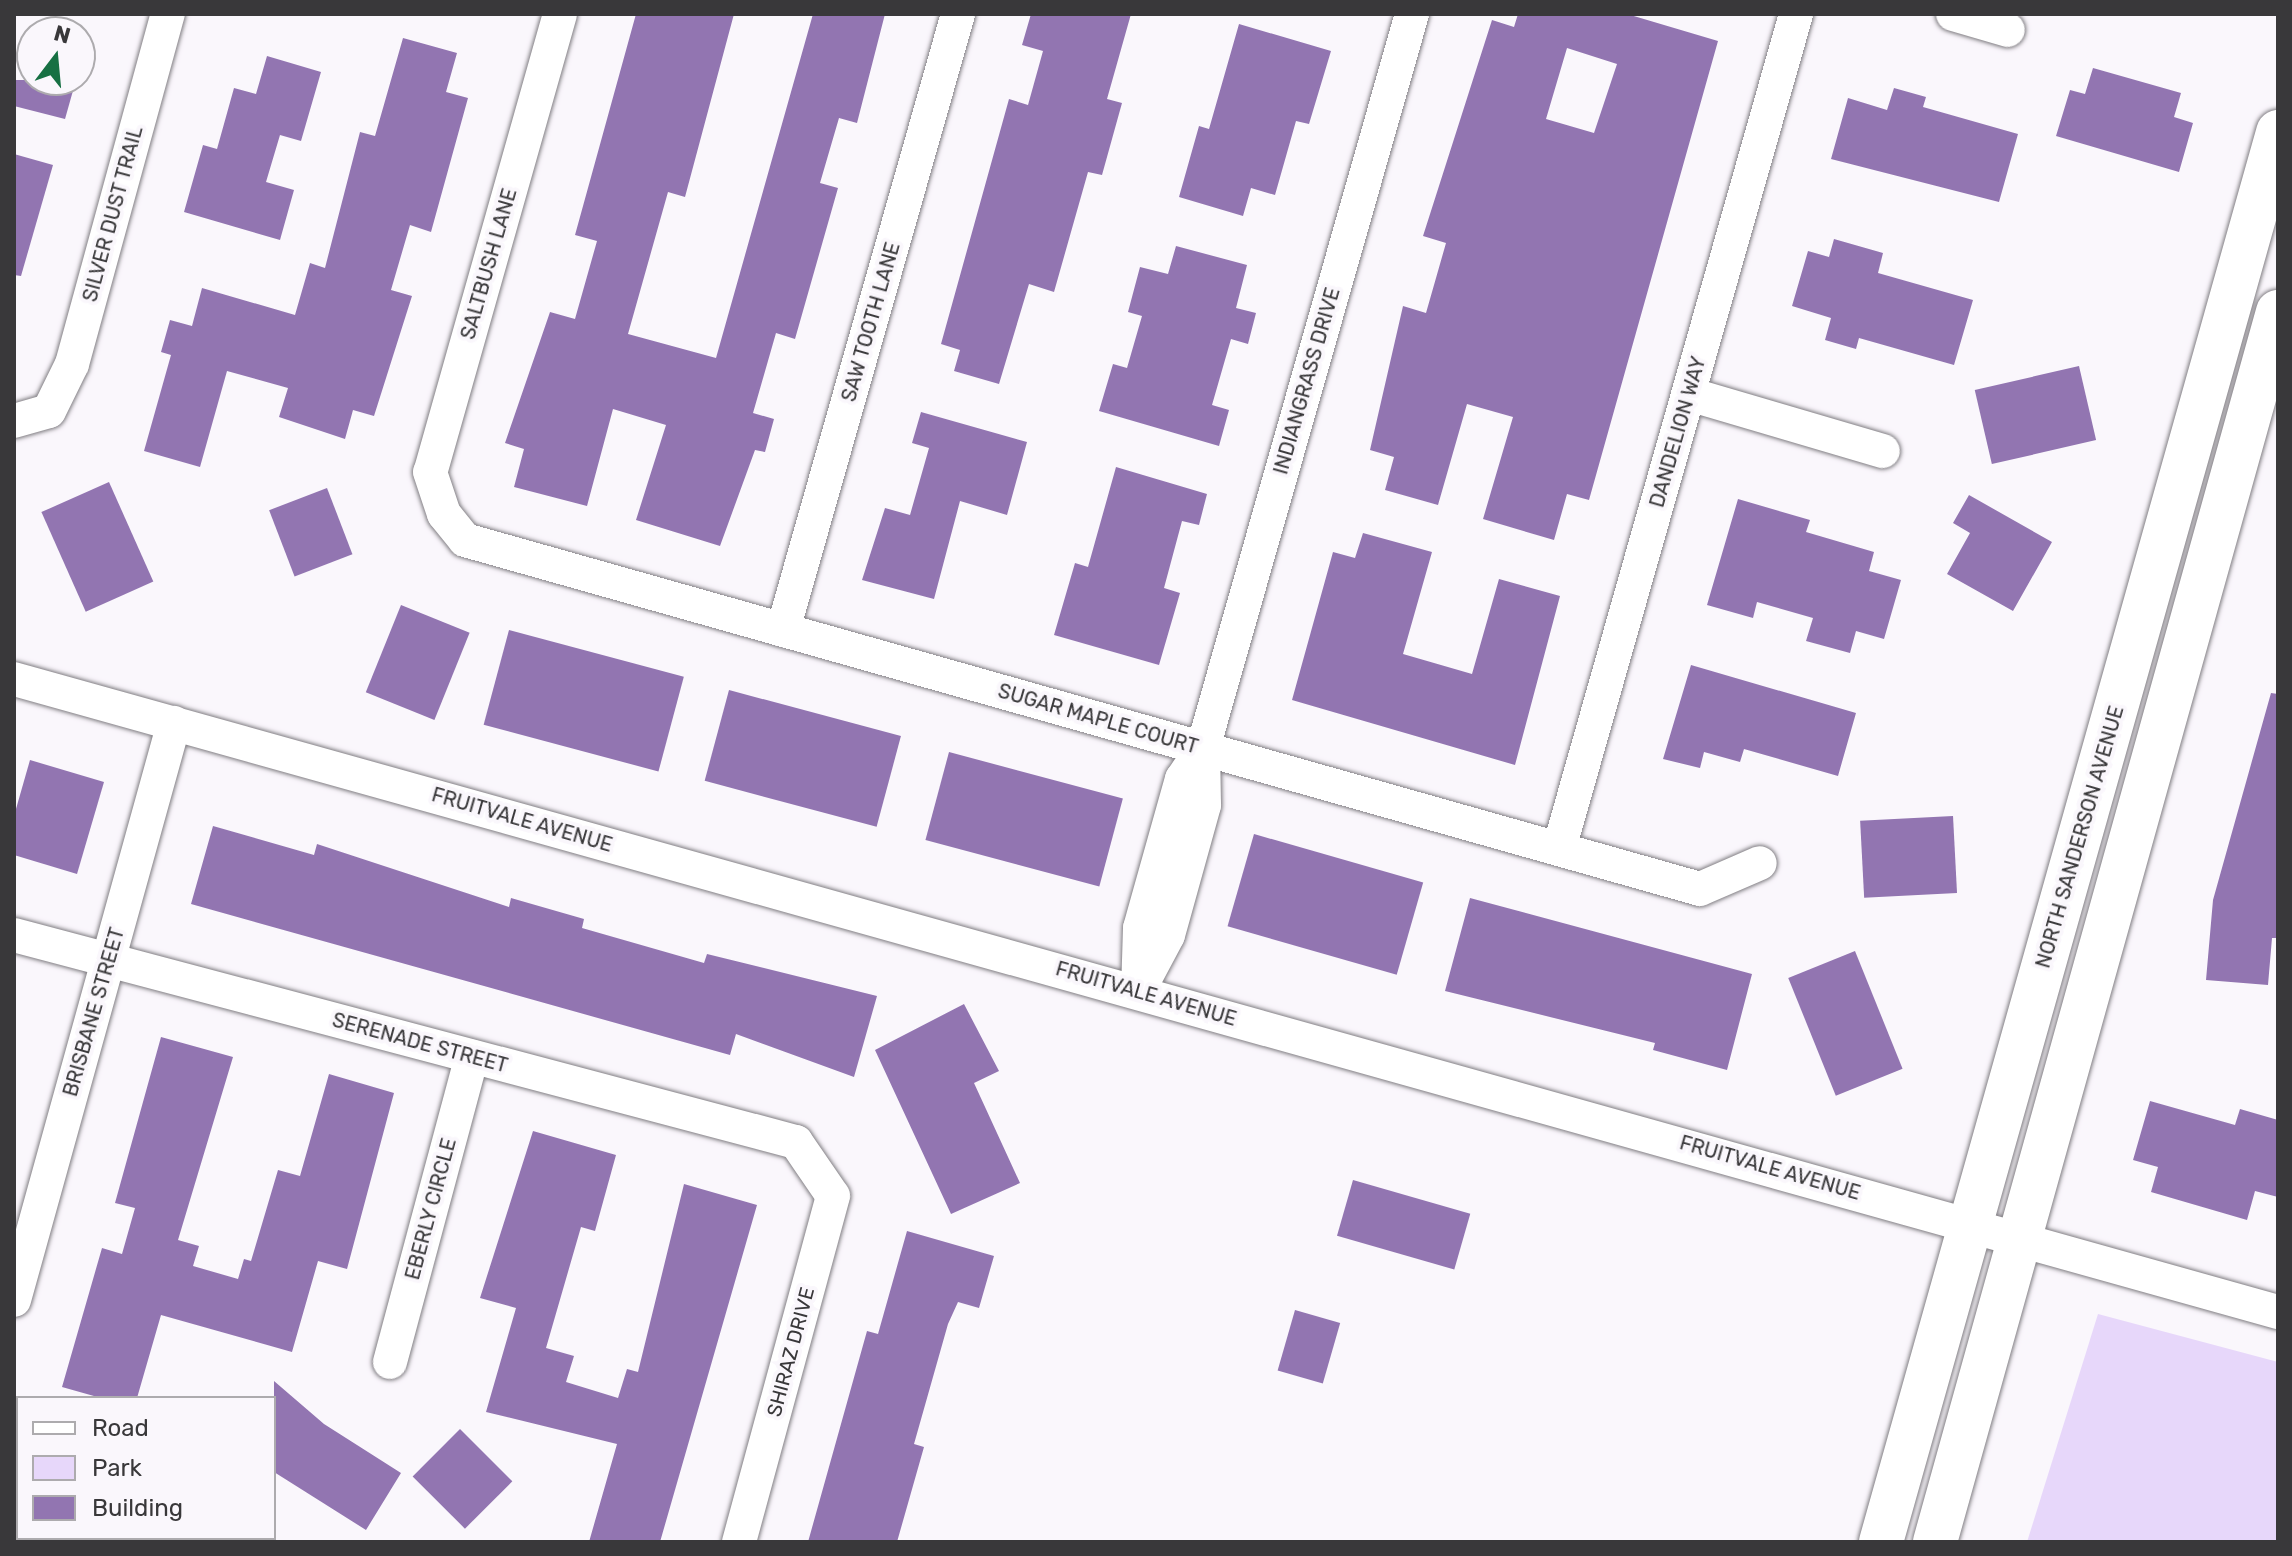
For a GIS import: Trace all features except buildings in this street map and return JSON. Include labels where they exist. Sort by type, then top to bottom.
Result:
[{"type":"highway","name":"NORTH SANDERSON AVENUE","points":[[1881,1542],[2278,132]]},
{"type":"highway","points":[[1935,1542],[2278,312]]},
{"type":"street","name":"SILVER DUST TRAIL","points":[[14,421],[49,411],[72,364],[168,14]]},
{"type":"street","name":"SALTBUSH LANE","points":[[444,514],[430,472],[560,14]]},
{"type":"street","name":"SAW TOOTH LANE","points":[[783,630],[958,14]]},
{"type":"street","name":"INDIANGRASS DRIVE","points":[[1138,992],[1140,928],[1182,779],[1203,748],[1412,14]]},
{"type":"street","name":"DANDELION WAY","points":[[1559,849],[1796,14]]},
{"type":"street","points":[[1953,14],[2008,30]]},
{"type":"street","points":[[1689,394],[1883,451]]},
{"type":"street","name":"SUGAR MAPLE COURT","points":[[444,514],[465,540],[1700,889],[1760,863]]},
{"type":"street","name":"FRUITVALE AVENUE","points":[[14,679],[2278,1312]]},
{"type":"street","name":"BRISBANE STREET","points":[[14,1300],[174,723]]},
{"type":"street","name":"SERENADE STREET","points":[[14,935],[796,1142],[818,1165]]},
{"type":"street","name":"EBERLY CIRCLE","points":[[390,1362],[472,1057]]},
{"type":"street","name":"SHIRAZ DRIVE","points":[[739,1542],[833,1196],[818,1165]]},
{"type":"green space","points":[[2098,1314],[2278,1362],[2278,1542],[2027,1542]]}]
